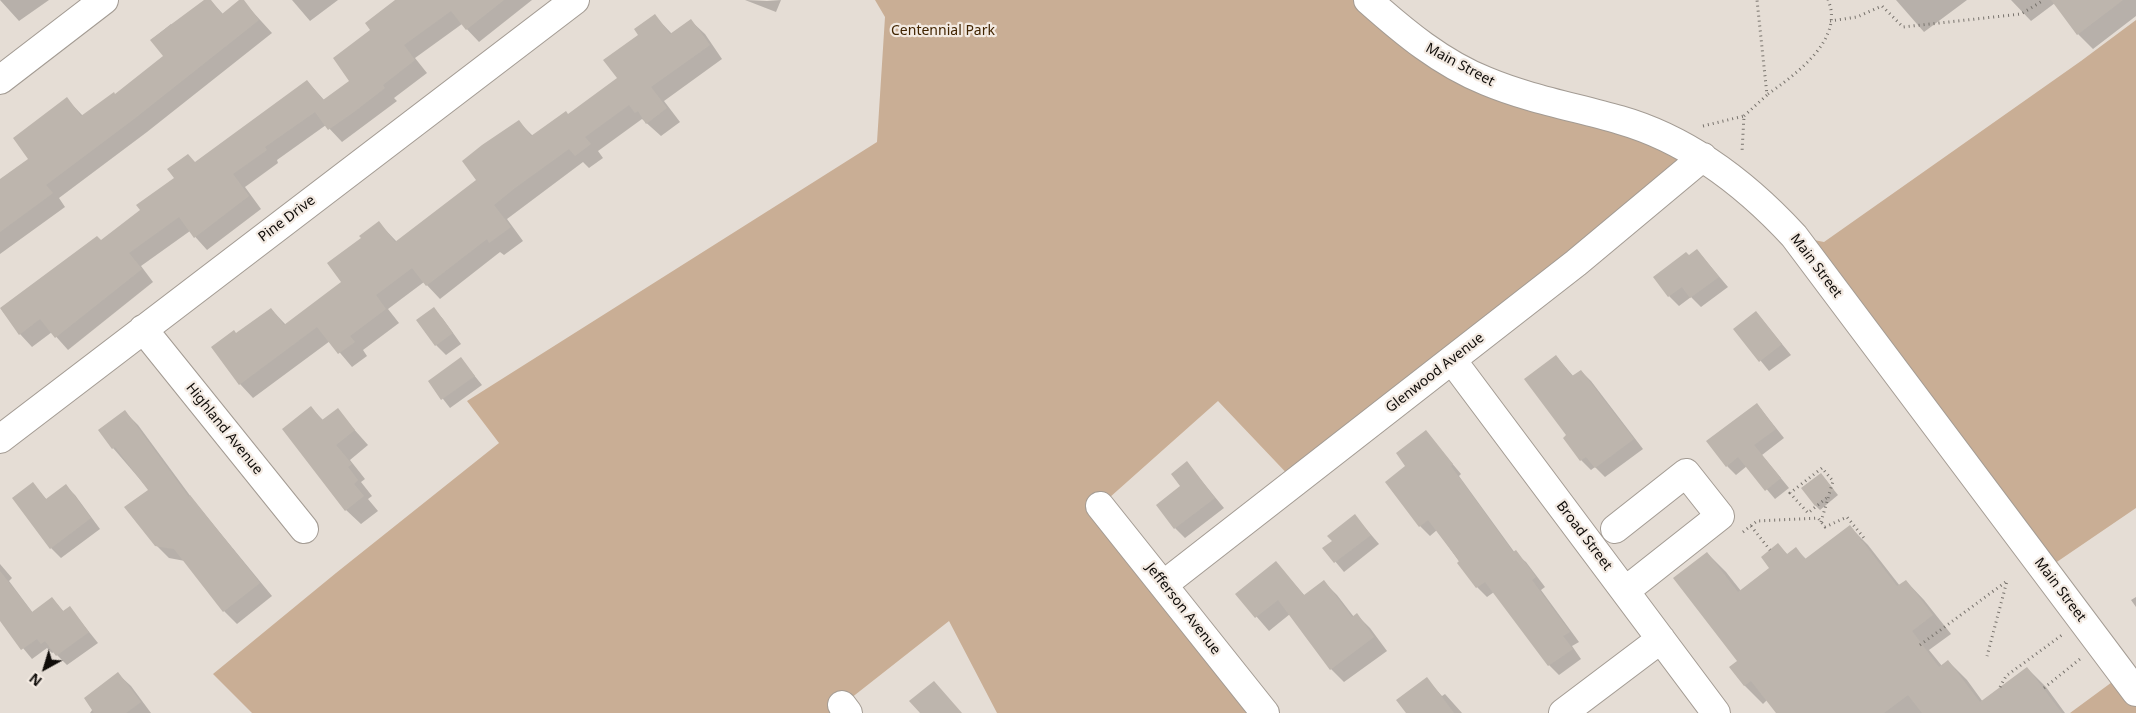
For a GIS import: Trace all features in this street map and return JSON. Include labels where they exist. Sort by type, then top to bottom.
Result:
[{"type":"street","points":[[0,80],[104,0]]},
{"type":"street","name":"Pine Drive","points":[[0,439],[575,0]]},
{"type":"street","name":"Main Street","points":[[1368,0],[1408,36],[1445,60],[1484,81],[1529,97],[1622,120],[1664,136],[1703,157],[1739,183],[1768,208],[1794,236],[2136,692]]},
{"type":"street","name":"Glenwood Avenue","points":[[1163,585],[1576,263],[1703,157]]},
{"type":"street","name":"Highland Avenue","points":[[144,329],[304,529]]},
{"type":"street","name":"Broad Street","points":[[1452,360],[1716,713]]},
{"type":"street","points":[[1615,529],[1686,472],[1720,516],[1625,591]]},
{"type":"street","name":"Jefferson Avenue","points":[[1100,506],[1265,713]]},
{"type":"street","points":[[1562,713],[1661,639]]},
{"type":"path","points":[[1757,0],[1767,95]]},
{"type":"path","points":[[1744,116],[1810,61],[1827,37],[1833,10],[1828,0]]},
{"type":"path","points":[[1830,21],[1857,17],[1882,6],[1903,27],[2021,14],[2044,0]]},
{"type":"path","points":[[1821,522],[1829,496],[1833,481],[1822,468],[1790,493],[1808,513],[1829,496]]},
{"type":"path","points":[[1738,536],[1757,521],[1818,518],[1825,527],[1847,517],[1864,538],[1861,540]]},
{"type":"path","points":[[1751,526],[1770,550]]},
{"type":"path","points":[[1920,645],[2008,581],[1987,656]]},
{"type":"path","points":[[2000,687],[2006,676],[2082,620]]},
{"type":"path","points":[[2044,688],[2100,644]]},
{"type":"green space","name":"Centennial Park","points":[[875,0],[1368,0],[1408,35],[1703,157],[1295,482],[1218,401],[1100,506],[1265,713],[997,713],[949,621],[832,713],[252,713],[213,674],[499,443],[467,401],[877,142],[885,17]]},
{"type":"green space","points":[[2136,20],[2136,508],[2045,570],[1794,236],[1824,242],[2081,61]]},
{"type":"green space","points":[[2123,674],[2136,692],[2136,713],[2070,713]]},
{"type":"building","points":[[204,0],[211,0],[222,14],[239,0],[244,0],[259,20],[134,119],[46,185],[53,193],[0,232],[0,179],[28,159],[13,138],[67,97],[81,116],[114,92],[115,94],[163,56],[150,40]]},
{"type":"building","points":[[395,0],[504,0],[466,30],[451,11],[404,45],[415,60],[383,85],[385,88],[328,130],[315,112],[265,147],[267,150],[233,174],[249,196],[194,238],[179,217],[129,253],[142,269],[55,338],[40,319],[19,335],[0,308],[97,236],[101,240],[140,210],[136,205],[174,178],[167,169],[188,154],[195,162],[307,80],[323,100],[349,81],[333,58],[370,30],[365,23]]},
{"type":"building","points":[[2051,0],[2123,0],[2077,35]]},
{"type":"building","points":[[655,14],[670,34],[691,19],[710,45],[651,87],[667,108],[646,124],[638,111],[635,113],[629,105],[585,137],[591,144],[575,156],[569,149],[515,188],[494,205],[511,227],[489,243],[487,239],[426,286],[412,268],[376,295],[386,309],[350,336],[355,342],[338,354],[317,327],[239,385],[211,347],[234,330],[236,333],[271,308],[284,325],[341,282],[327,263],[361,238],[359,236],[379,221],[395,242],[476,180],[462,161],[482,145],[519,120],[531,136],[566,111],[568,114],[617,78],[603,60],[638,35],[634,29]]},
{"type":"building","points":[[1697,249],[1719,277],[1690,298],[1682,287],[1668,297],[1653,277],[1686,252],[1689,255]]},
{"type":"building","points":[[434,307],[453,333],[435,346],[416,320]]},
{"type":"building","points":[[1756,311],[1782,344],[1759,362],[1733,329]]},
{"type":"building","points":[[1556,355],[1572,376],[1581,370],[1634,439],[1595,468],[1586,457],[1580,461],[1563,438],[1566,435],[1524,379]]},
{"type":"building","points":[[461,357],[475,376],[441,400],[428,381]]},
{"type":"building","points":[[1757,403],[1776,429],[1754,445],[1781,478],[1765,491],[1738,457],[1726,467],[1706,441]]},
{"type":"building","points":[[311,406],[322,420],[338,408],[355,430],[336,445],[352,464],[348,467],[358,480],[354,484],[364,496],[345,511],[282,429]]},
{"type":"building","points":[[125,410],[189,497],[190,495],[260,583],[223,612],[174,549],[155,546],[124,507],[148,490],[115,447],[112,449],[98,430]]},
{"type":"building","points":[[1426,430],[1453,464],[1451,466],[1513,552],[1516,550],[1536,577],[1532,580],[1570,632],[1563,636],[1573,649],[1548,666],[1485,582],[1476,588],[1457,563],[1459,561],[1428,520],[1419,527],[1385,482],[1405,466],[1396,453]]},
{"type":"building","points":[[1187,461],[1215,498],[1174,529],[1156,505],[1180,486],[1171,474]]},
{"type":"building","points":[[1821,473],[1834,490],[1815,506],[1801,488]]},
{"type":"building","points":[[33,482],[46,499],[66,484],[91,518],[50,549],[12,498]]},
{"type":"building","points":[[1355,514],[1371,535],[1334,563],[1322,548],[1332,541],[1327,536]]},
{"type":"building","points":[[1850,525],[1897,586],[1906,580],[1933,615],[1912,631],[1939,667],[1948,660],[1980,702],[2027,667],[2062,713],[1922,713],[1908,695],[1884,713],[1776,713],[1751,681],[1744,686],[1729,667],[1737,661],[1673,578],[1707,552],[1738,592],[1769,568],[1761,557],[1778,543],[1787,554],[1796,547],[1805,559]]},
{"type":"building","points":[[1276,561],[1304,595],[1324,580],[1352,617],[1357,613],[1374,637],[1330,670],[1278,600],[1255,618],[1235,594]]},
{"type":"building","points":[[0,571],[32,612],[52,597],[63,611],[70,606],[89,632],[56,656],[45,641],[41,644],[37,639],[21,650],[0,621]]},
{"type":"building","points":[[118,672],[141,702],[126,713],[94,713],[84,698]]},
{"type":"building","points":[[1427,677],[1454,713],[1406,713],[1396,700]]},
{"type":"building","points":[[934,681],[962,713],[920,713],[909,701]]}]
